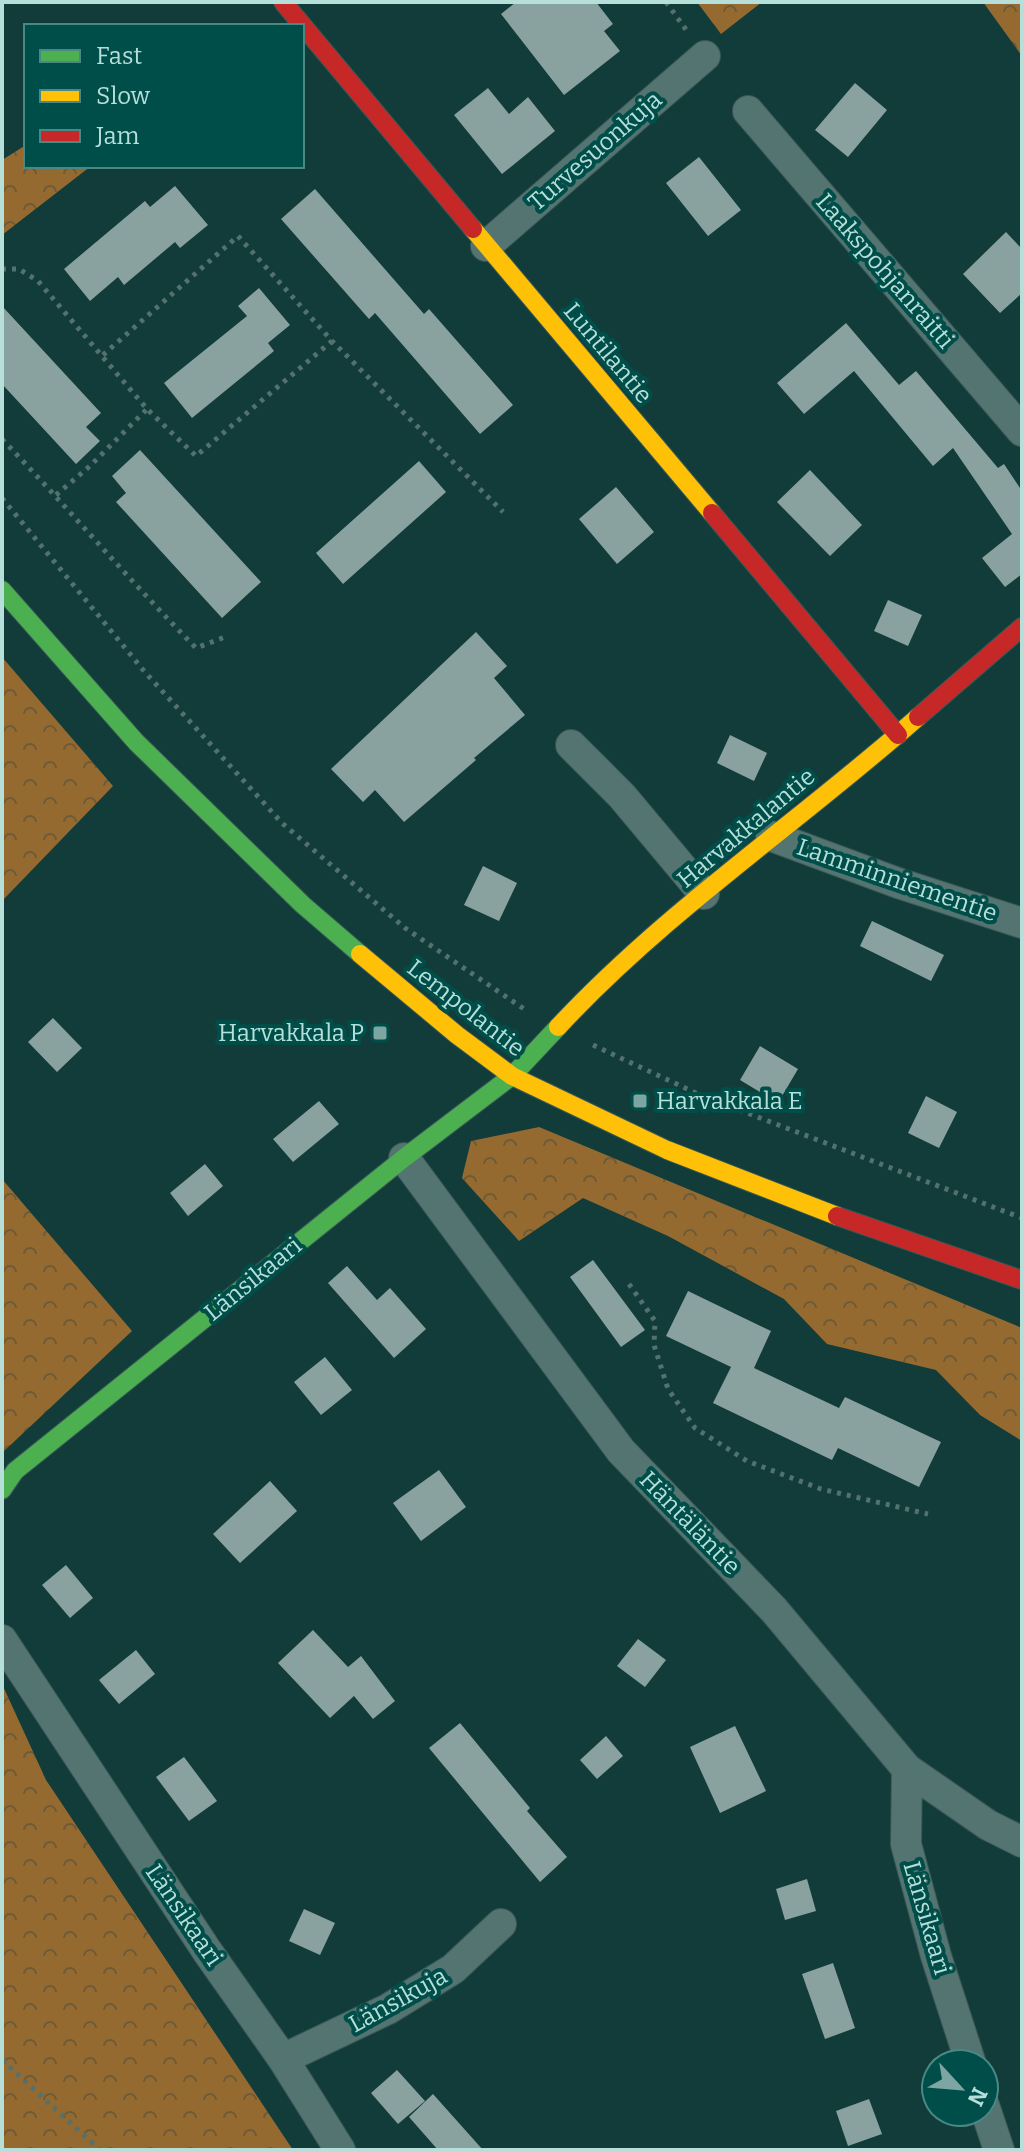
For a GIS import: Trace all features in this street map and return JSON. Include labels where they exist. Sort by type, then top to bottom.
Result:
[{"type":"street","name":"Luntilantie","points":[[283,2],[301,24]]},
{"type":"street","name":"Luntilantie","points":[[304,27],[898,735]]},
{"type":"street","name":"Turvesuonkuja","points":[[486,246],[705,56]]},
{"type":"street","name":"Laakspohjanraitti","points":[[748,111],[1022,431]]},
{"type":"street","name":"Lempolantie","points":[[2,590],[136,742],[303,905],[457,1035],[512,1076],[667,1150],[830,1214],[1022,1280]]},
{"type":"street","name":"Harvakkalantie","points":[[512,1076],[604,978],[771,836],[898,735],[1022,627]]},
{"type":"street","points":[[571,745],[622,796],[704,894]]},
{"type":"street","name":"Lamminniementie","points":[[771,836],[898,883],[1022,923]]},
{"type":"street","name":"Länsikaari","points":[[2,1490],[15,1471],[404,1158],[512,1076]]},
{"type":"street","name":"Häntäläntie","points":[[404,1158],[621,1451],[774,1610],[907,1769],[988,1825],[1022,1842]]},
{"type":"street","name":"Länsikaari","points":[[2,1640],[207,1951],[283,2059],[340,2150]]},
{"type":"street","name":"Länsikaari","points":[[907,1769],[906,1844],[936,1956],[966,2048]]},
{"type":"street","name":"Länsikuja","points":[[283,2059],[401,2001],[453,1969],[501,1924]]},
{"type":"street","points":[[992,2128],[999,2150]]},
{"type":"path","points":[[103,355],[238,236],[332,341],[503,512]]},
{"type":"path","points":[[2,269],[19,269],[38,281],[147,409],[196,456],[332,341]]},
{"type":"path","points":[[56,495],[147,409]]},
{"type":"path","points":[[2,439],[196,648],[225,637]]},
{"type":"path","points":[[2,498],[144,671],[282,823],[405,928],[557,1029],[700,1095],[1022,1218]]},
{"type":"path","points":[[629,1284],[655,1321],[654,1345],[668,1389],[695,1428],[747,1461],[806,1483],[928,1514]]},
{"type":"path","points":[[2,2060],[100,2150]]},
{"type":"green space","points":[[697,2],[762,2],[721,34]]},
{"type":"green space","points":[[983,2],[1022,2],[1022,56]]},
{"type":"green space","points":[[24,146],[24,168],[88,168],[2,235],[2,160]]},
{"type":"green space","points":[[2,657],[113,786],[2,901]]},
{"type":"green space","points":[[539,1127],[1022,1328],[1022,1441],[980,1415],[936,1370],[827,1344],[784,1299],[668,1236],[583,1198],[519,1241],[462,1178],[471,1141]]},
{"type":"green space","points":[[2,1179],[132,1331],[2,1453]]},
{"type":"green space","points":[[2,1684],[46,1780],[293,2150],[2,2150]]},
{"type":"building","points":[[516,2],[596,2],[613,24],[604,31],[620,51],[564,95],[501,14]]},
{"type":"building","points":[[855,83],[887,110],[848,157],[815,130]]},
{"type":"building","points":[[488,88],[509,114],[528,97],[555,131],[502,174],[454,115]]},
{"type":"building","points":[[699,157],[741,210],[708,236],[666,183]]},
{"type":"building","points":[[175,186],[208,225],[180,248],[175,242],[124,285],[118,277],[90,301],[64,269],[145,201],[150,207]]},
{"type":"building","points":[[315,189],[424,314],[429,309],[513,405],[480,434],[375,313],[369,319],[281,219]]},
{"type":"building","points":[[1006,232],[1022,249],[1022,293],[1000,313],[963,274]]},
{"type":"building","points":[[259,288],[290,325],[268,343],[274,351],[192,418],[164,383],[247,316],[238,306]]},
{"type":"building","points":[[2,306],[101,413],[86,427],[100,441],[76,464],[2,384]]},
{"type":"building","points":[[846,323],[899,385],[916,371],[998,468],[1004,464],[1022,491],[1022,574],[1005,587],[982,558],[1012,534],[953,448],[933,466],[854,371],[804,414],[777,383]]},
{"type":"building","points":[[140,450],[261,582],[222,618],[116,502],[126,493],[112,476]]},
{"type":"building","points":[[419,461],[446,492],[343,584],[316,553]]},
{"type":"building","points":[[810,470],[862,525],[830,556],[777,502]]},
{"type":"building","points":[[616,487],[654,532],[617,564],[579,519]]},
{"type":"building","points":[[888,600],[922,615],[908,646],[874,631]]},
{"type":"building","points":[[476,632],[507,666],[494,678],[525,715],[404,822],[375,790],[363,802],[331,769]]},
{"type":"building","points":[[730,735],[767,753],[754,781],[717,763]]},
{"type":"building","points":[[483,866],[517,883],[499,921],[464,905]]},
{"type":"building","points":[[872,921],[944,955],[931,981],[860,946]]},
{"type":"building","points":[[53,1018],[82,1048],[57,1072],[28,1042]]},
{"type":"building","points":[[760,1046],[798,1069],[778,1103],[740,1080]]},
{"type":"building","points":[[926,1096],[957,1112],[939,1148],[908,1133]]},
{"type":"building","points":[[319,1101],[339,1124],[293,1162],[273,1139]]},
{"type":"building","points":[[205,1164],[223,1186],[188,1216],[170,1193]]},
{"type":"building","points":[[593,1260],[645,1330],[621,1347],[570,1277]]},
{"type":"building","points":[[347,1266],[377,1300],[390,1288],[426,1329],[394,1358],[328,1283]]},
{"type":"building","points":[[688,1291],[771,1331],[754,1368],[839,1408],[845,1397],[941,1442],[919,1487],[838,1448],[832,1460],[713,1403],[731,1367],[666,1336]]},
{"type":"building","points":[[325,1357],[352,1390],[321,1415],[294,1382]]},
{"type":"building","points":[[439,1470],[466,1507],[421,1541],[393,1503]]},
{"type":"building","points":[[270,1481],[297,1511],[240,1563],[213,1534]]},
{"type":"building","points":[[66,1565],[93,1598],[70,1618],[42,1585]]},
{"type":"building","points":[[313,1630],[348,1667],[361,1656],[395,1701],[373,1719],[354,1696],[330,1718],[278,1663]]},
{"type":"building","points":[[638,1639],[666,1660],[645,1687],[617,1666]]},
{"type":"building","points":[[136,1650],[155,1674],[119,1704],[99,1680]]},
{"type":"building","points":[[460,1723],[530,1808],[527,1811],[567,1857],[540,1882],[429,1748]]},
{"type":"building","points":[[735,1726],[766,1791],[720,1813],[690,1747]]},
{"type":"building","points":[[606,1736],[623,1756],[597,1779],[580,1760]]},
{"type":"building","points":[[184,1757],[217,1801],[189,1821],[156,1777]]},
{"type":"building","points":[[807,1879],[816,1911],[785,1920],[776,1889]]},
{"type":"building","points":[[304,1909],[335,1923],[320,1955],[289,1941]]},
{"type":"building","points":[[833,1963],[855,2028],[825,2039],[802,1974]]},
{"type":"building","points":[[397,2070],[425,2101],[398,2124],[371,2093]]},
{"type":"building","points":[[433,2094],[483,2150],[438,2150],[409,2117]]},
{"type":"building","points":[[869,2099],[882,2134],[848,2146],[836,2111]]},
{"type":"traffic: fast","points":[[2,590],[136,742],[303,905],[360,954]]},
{"type":"traffic: fast","points":[[2,1490],[15,1471],[404,1158],[512,1076],[558,1027]]},
{"type":"traffic: slow","points":[[473,229],[712,513]]},
{"type":"traffic: slow","points":[[558,1027],[643,944],[918,717]]},
{"type":"traffic: slow","points":[[360,954],[457,1035],[512,1076],[667,1150],[837,1216]]},
{"type":"traffic: jam","points":[[283,2],[301,24]]},
{"type":"traffic: jam","points":[[304,27],[473,229]]},
{"type":"traffic: jam","points":[[712,513],[898,735]]},
{"type":"traffic: jam","points":[[918,717],[1022,627]]},
{"type":"traffic: jam","points":[[837,1216],[1022,1280]]},
{"type":"place","name":"Harvakkala P","points":[[380,1033]]},
{"type":"place","name":"Harvakkala E","points":[[640,1101]]}]
